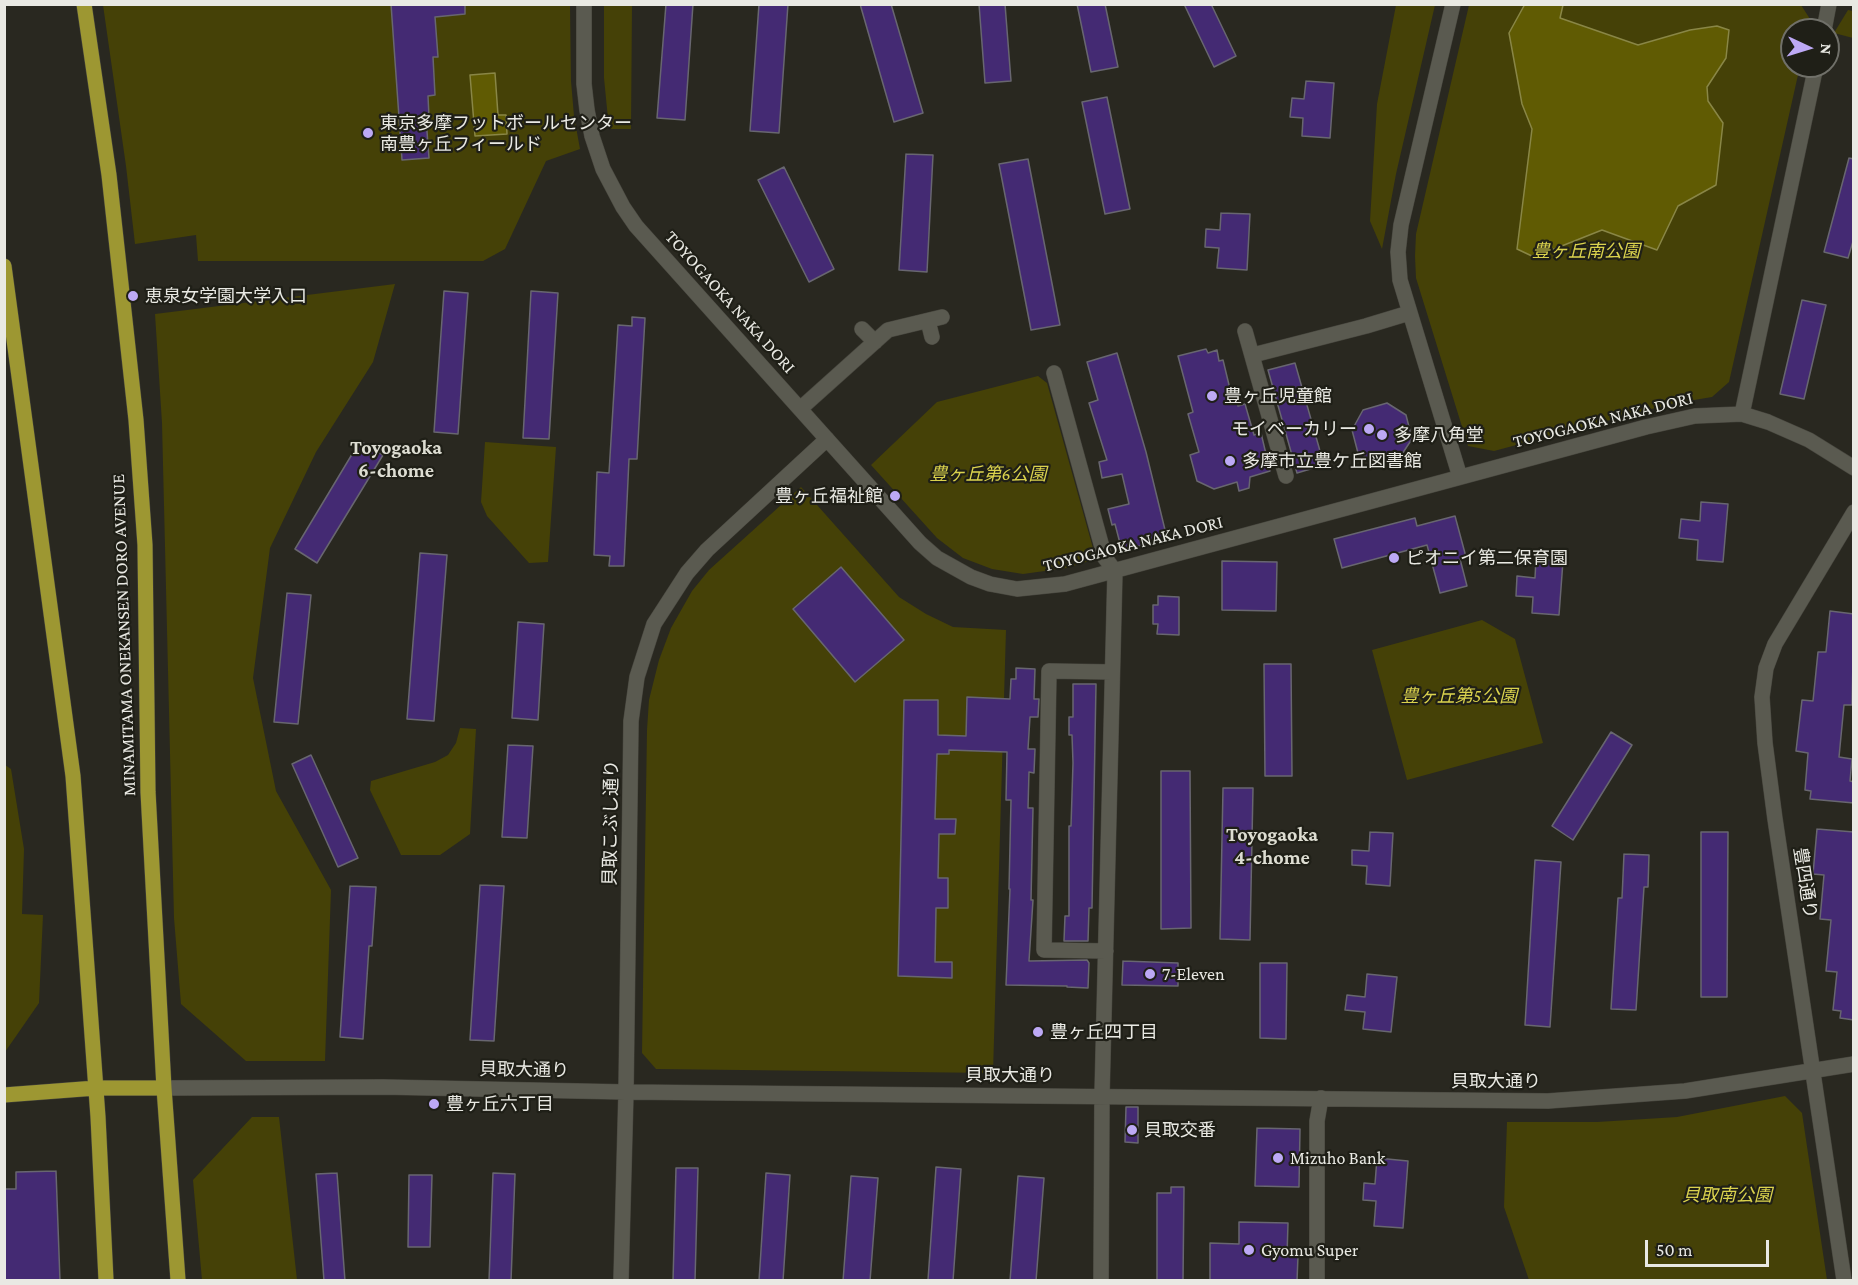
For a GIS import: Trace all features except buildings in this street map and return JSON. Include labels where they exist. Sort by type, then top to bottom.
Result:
[{"type":"main road","name":"MINAMITAMA ONEKANSEN DORO AVENUE","points":[[84,4],[109,175],[136,420],[145,545],[148,792],[164,1088],[178,1281]]},
{"type":"main road","points":[[4,266],[73,776],[96,1089],[106,1281]]},
{"type":"main road","points":[[4,1095],[96,1089],[164,1088]]},
{"type":"street","name":"TOYOGAOKA NAKA DORI","points":[[584,4],[584,84],[592,136],[611,186],[636,226],[920,543],[937,558],[971,577],[990,584],[1017,589],[1065,584],[1678,419],[1712,414],[1742,414],[1790,430],[1854,468]]},
{"type":"street","points":[[1453,4],[1401,225],[1398,252],[1400,280],[1409,313],[1460,477]]},
{"type":"street","points":[[1742,414],[1813,78]]},
{"type":"street","points":[[1253,355],[1409,313]]},
{"type":"street","points":[[800,409],[888,330],[935,319],[932,337]]},
{"type":"street","points":[[862,329],[874,342]]},
{"type":"street","points":[[1245,331],[1286,476]]},
{"type":"street","points":[[1054,373],[1105,558],[1115,571],[1102,1095],[1101,1281]]},
{"type":"street","name":"貝取こぶし通り","points":[[621,1281],[632,721],[637,677],[654,624],[687,573],[707,550],[826,439]]},
{"type":"street","name":"豊四通り","points":[[1844,1281],[1775,819],[1765,743],[1762,697],[1766,668],[1775,644],[1854,512]]},
{"type":"street","points":[[1106,951],[1044,950],[1049,671],[1112,672]]},
{"type":"street","name":"貝取大通り","points":[[164,1088],[383,1087],[626,1092],[1548,1101],[1685,1091],[1854,1064]]},
{"type":"street","points":[[1317,1281],[1317,1120],[1321,1098]]},
{"type":"green space","name":"東京多摩フットボールセンター 南豊ヶ丘フィールド","points":[[103,5],[570,5],[571,81],[580,149],[546,161],[505,249],[483,261],[198,261],[196,235],[135,244]]},
{"type":"green space","points":[[604,5],[632,5],[631,129],[609,129],[604,78]]},
{"type":"green space","points":[[1396,5],[1435,5],[1396,174],[1382,249],[1370,221],[1377,104]]},
{"type":"green space","name":"豊ヶ丘南公園","points":[[1469,5],[1801,5],[1809,18],[1780,18],[1780,78],[1797,78],[1729,382],[1712,397],[1670,404],[1494,451],[1468,446],[1416,278],[1416,234]]},
{"type":"green space","points":[[1848,10],[1853,11],[1853,38],[1840,35],[1840,23]]},
{"type":"green space","points":[[395,284],[373,362],[316,452],[270,548],[253,678],[276,791],[331,890],[325,1061],[246,1061],[181,1004],[174,918],[162,423],[155,314]]},
{"type":"green space","name":"豊ヶ丘第6公園","points":[[1038,376],[1047,383],[1096,559],[1066,568],[1023,574],[992,569],[963,558],[937,538],[871,465],[937,402]]},
{"type":"green space","points":[[485,442],[556,447],[548,562],[529,563],[487,516],[481,502]]},
{"type":"green space","points":[[801,487],[899,597],[953,627],[1006,630],[993,1073],[656,1069],[642,1053],[647,730],[649,700],[659,660],[671,628],[692,591],[709,570]]},
{"type":"green space","name":"豊ヶ丘第5公園","points":[[1482,620],[1515,639],[1543,743],[1407,780],[1372,650]]},
{"type":"green space","points":[[460,728],[476,729],[470,834],[440,855],[401,855],[370,790],[371,781],[435,762],[448,755],[456,743]]},
{"type":"green space","points":[[5,765],[11,769],[24,849],[22,914],[43,915],[39,1003],[5,1052]]},
{"type":"green space","name":"貝取南公園","points":[[1785,1096],[1802,1113],[1827,1280],[1529,1280],[1504,1207],[1507,1122],[1597,1122],[1677,1117]]},
{"type":"green space","points":[[252,1117],[279,1117],[297,1280],[202,1280],[193,1180]]},
{"type":"shaded area","points":[[1525,4],[1563,5],[1560,18],[1638,45],[1690,30],[1717,26],[1729,30],[1726,58],[1707,87],[1708,101],[1723,123],[1716,185],[1678,206],[1657,250],[1602,230],[1534,257],[1517,249],[1532,129],[1522,104],[1509,33]]},
{"type":"shaded area","points":[[495,73],[498,115],[506,115],[507,134],[475,136],[470,75]]},
{"type":"place","name":"東京多摩フットボールセンター 南豊ヶ丘フィールド","points":[[368,133]]},
{"type":"place","name":"恵泉女学園大学入口","points":[[133,296]]},
{"type":"place","name":"豊ヶ丘児童館","points":[[1212,396]]},
{"type":"place","name":"モイベーカリー","points":[[1369,429]]},
{"type":"place","name":"多摩八角堂","points":[[1382,435]]},
{"type":"place","name":"多摩市立豊ケ丘図書館","points":[[1230,461]]},
{"type":"place","name":"豊ヶ丘福祉館","points":[[895,496]]},
{"type":"place","name":"ピオニイ第二保育園","points":[[1394,558]]},
{"type":"place","name":"7-Eleven","points":[[1150,974]]},
{"type":"place","name":"豊ヶ丘四丁目","points":[[1038,1032]]},
{"type":"place","name":"豊ヶ丘六丁目","points":[[434,1104]]},
{"type":"place","name":"貝取交番","points":[[1132,1130]]},
{"type":"place","name":"Mizuho Bank","points":[[1278,1158]]},
{"type":"place","name":"Gyomu Super","points":[[1249,1250]]},
{"type":"district","name":"Toyogaoka 6-chome","points":[[396,460]]},
{"type":"district","name":"Toyogaoka 4-chome","points":[[1272,846]]}]
